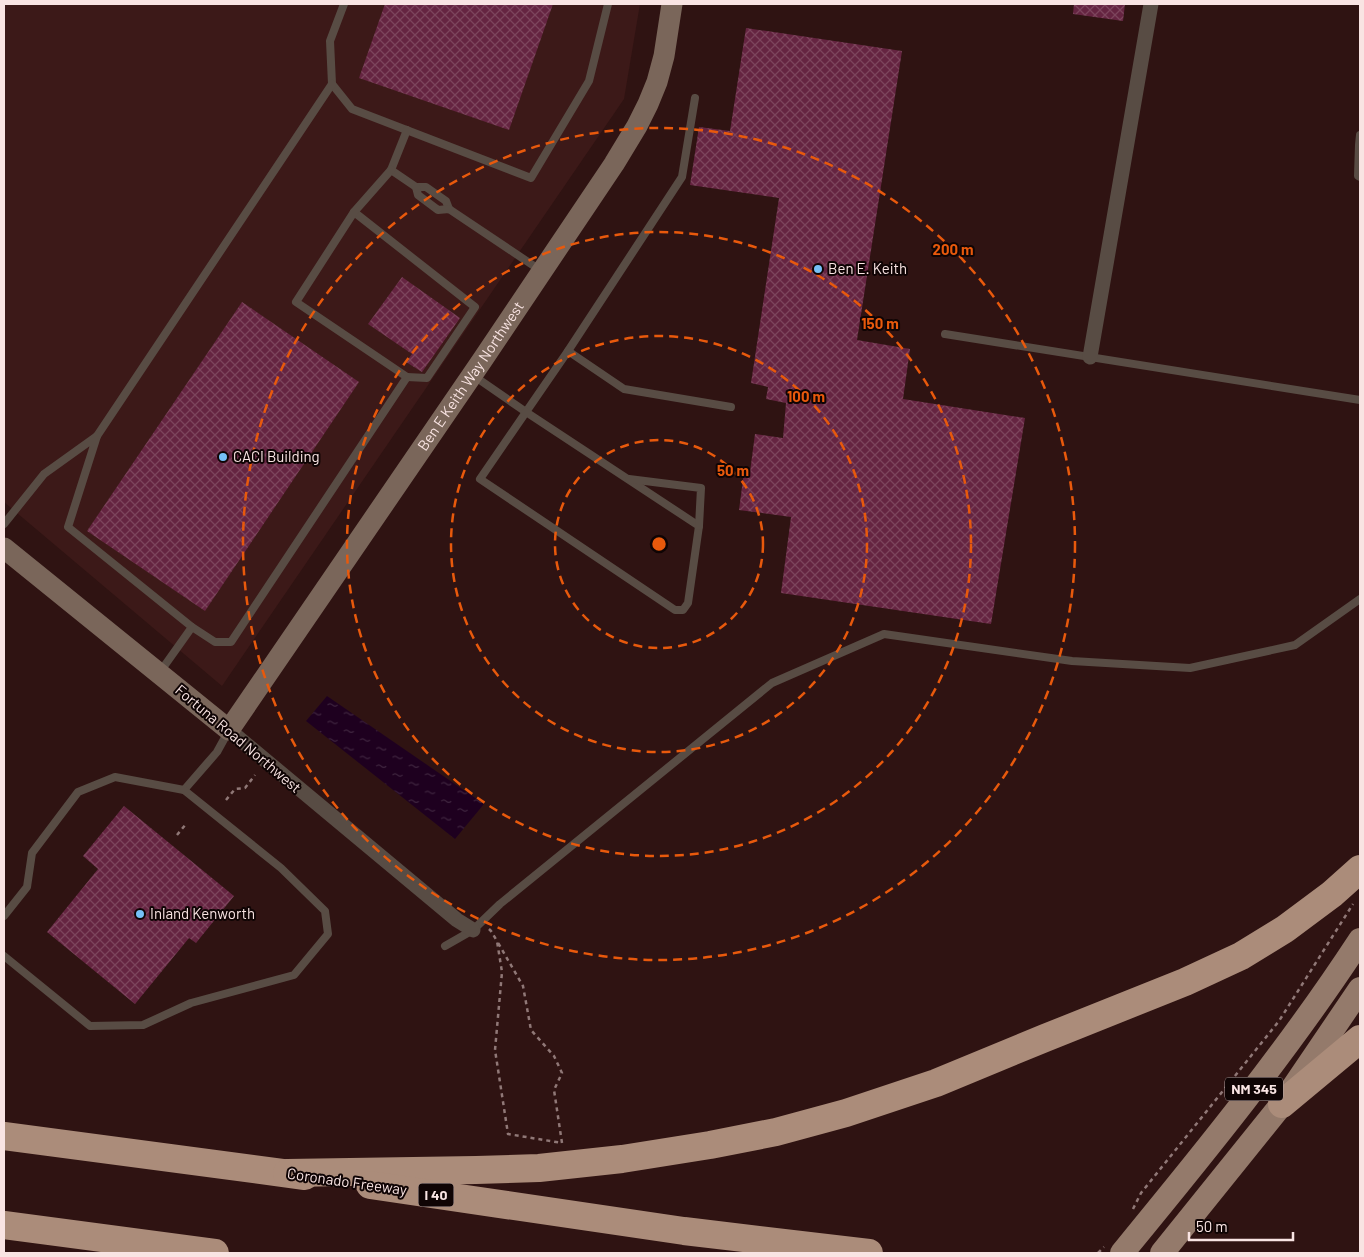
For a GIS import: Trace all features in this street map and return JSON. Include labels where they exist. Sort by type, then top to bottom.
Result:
[{"type":"highway","points":[[287,1173],[539,1168],[622,1159],[710,1145],[776,1132],[846,1113],[936,1083],[1185,982],[1241,956],[1285,930],[1332,894],[1360,869]]},
{"type":"highway","points":[[1282,1104],[1360,1040]]},
{"type":"highway","name":"Coronado Freeway","points":[[4,1136],[287,1173],[684,1231],[869,1253]]},
{"type":"highway","points":[[4,1225],[215,1253]]},
{"type":"main road","name":"NM 345","points":[[1122,1253],[1135,1222],[1245,1101],[1337,976],[1360,940]]},
{"type":"main road","name":"NM 345","points":[[1169,1245],[1282,1104],[1360,990]]},
{"type":"street","name":"Ben E Keith Way Northwest","points":[[228,730],[472,375],[614,164],[637,126],[657,82],[664,56],[672,4]]},
{"type":"street","points":[[1090,357],[1151,4]]},
{"type":"street","name":"Fortuna Road Northwest","points":[[4,548],[228,730],[457,920],[473,930]]},
{"type":"lane","points":[[344,4],[330,41],[332,84],[352,109],[531,178],[588,81],[608,4]]},
{"type":"lane","points":[[332,84],[97,436],[68,527],[192,627],[215,642],[231,642],[407,377]]},
{"type":"lane","points":[[627,478],[701,488],[699,526],[688,603],[683,610],[675,610],[480,479],[568,351],[682,177],[695,98]]},
{"type":"lane","points":[[354,212],[475,307],[427,378],[407,377],[296,302],[354,212],[391,170],[407,130]]},
{"type":"lane","points":[[1360,135],[1358,169],[1358,176],[1360,177]]},
{"type":"lane","points":[[391,170],[416,188],[418,195],[438,210],[449,209]]},
{"type":"lane","points":[[416,188],[426,187],[446,201],[449,209],[542,271]]},
{"type":"lane","points":[[945,334],[1360,400]]},
{"type":"lane","points":[[568,351],[624,389],[732,407]]},
{"type":"lane","points":[[472,375],[699,526]]},
{"type":"lane","points":[[4,524],[44,474],[97,436]]},
{"type":"lane","points":[[445,946],[473,930],[500,904],[772,683],[884,634],[1072,661],[1190,668],[1295,645],[1360,599]]},
{"type":"lane","points":[[158,673],[192,627]]},
{"type":"lane","points":[[184,790],[216,752],[228,730]]},
{"type":"lane","points":[[4,916],[27,887],[32,853],[78,792],[115,777],[184,790],[280,868],[325,912],[328,934],[294,975],[191,1003],[143,1025],[90,1026],[4,956]]},
{"type":"path","points":[[226,800],[235,789],[245,788],[255,775]]},
{"type":"path","points":[[177,835],[186,824]]},
{"type":"path","points":[[1135,1222],[1141,1193],[1279,1021],[1355,901]]},
{"type":"path","points":[[473,930],[485,927],[492,931],[523,986],[531,1030],[554,1056],[562,1073],[554,1090],[562,1143],[508,1134],[495,1050],[502,972],[497,941]]},
{"type":"shaded area","points":[[4,4],[640,4],[624,99],[222,686],[4,502]]},
{"type":"water","points":[[327,696],[484,804],[455,839],[306,721]]},
{"type":"building","points":[[385,4],[553,4],[509,130],[359,78]]},
{"type":"building","points":[[1074,4],[1125,4],[1123,21],[1073,14]]},
{"type":"building","name":"Ben E. Keith","points":[[746,28],[902,51],[857,340],[910,349],[903,399],[1025,418],[991,624],[781,593],[791,517],[739,510],[744,472],[750,472],[755,434],[783,438],[786,403],[766,399],[768,387],[751,383],[779,198],[690,185],[699,127],[730,131]]},
{"type":"building","points":[[402,277],[460,318],[422,372],[406,362],[412,354],[368,324]]},
{"type":"building","name":"CACI Building","points":[[242,302],[359,382],[205,611],[87,531]]},
{"type":"building","name":"Inland Kenworth","points":[[124,806],[234,896],[196,943],[189,938],[135,1004],[47,932],[98,869],[83,856]]},
{"type":"place","name":"Ben E. Keith","points":[[818,269]]},
{"type":"place","name":"CACI Building","points":[[223,457]]},
{"type":"place","name":"Inland Kenworth","points":[[140,914]]}]
